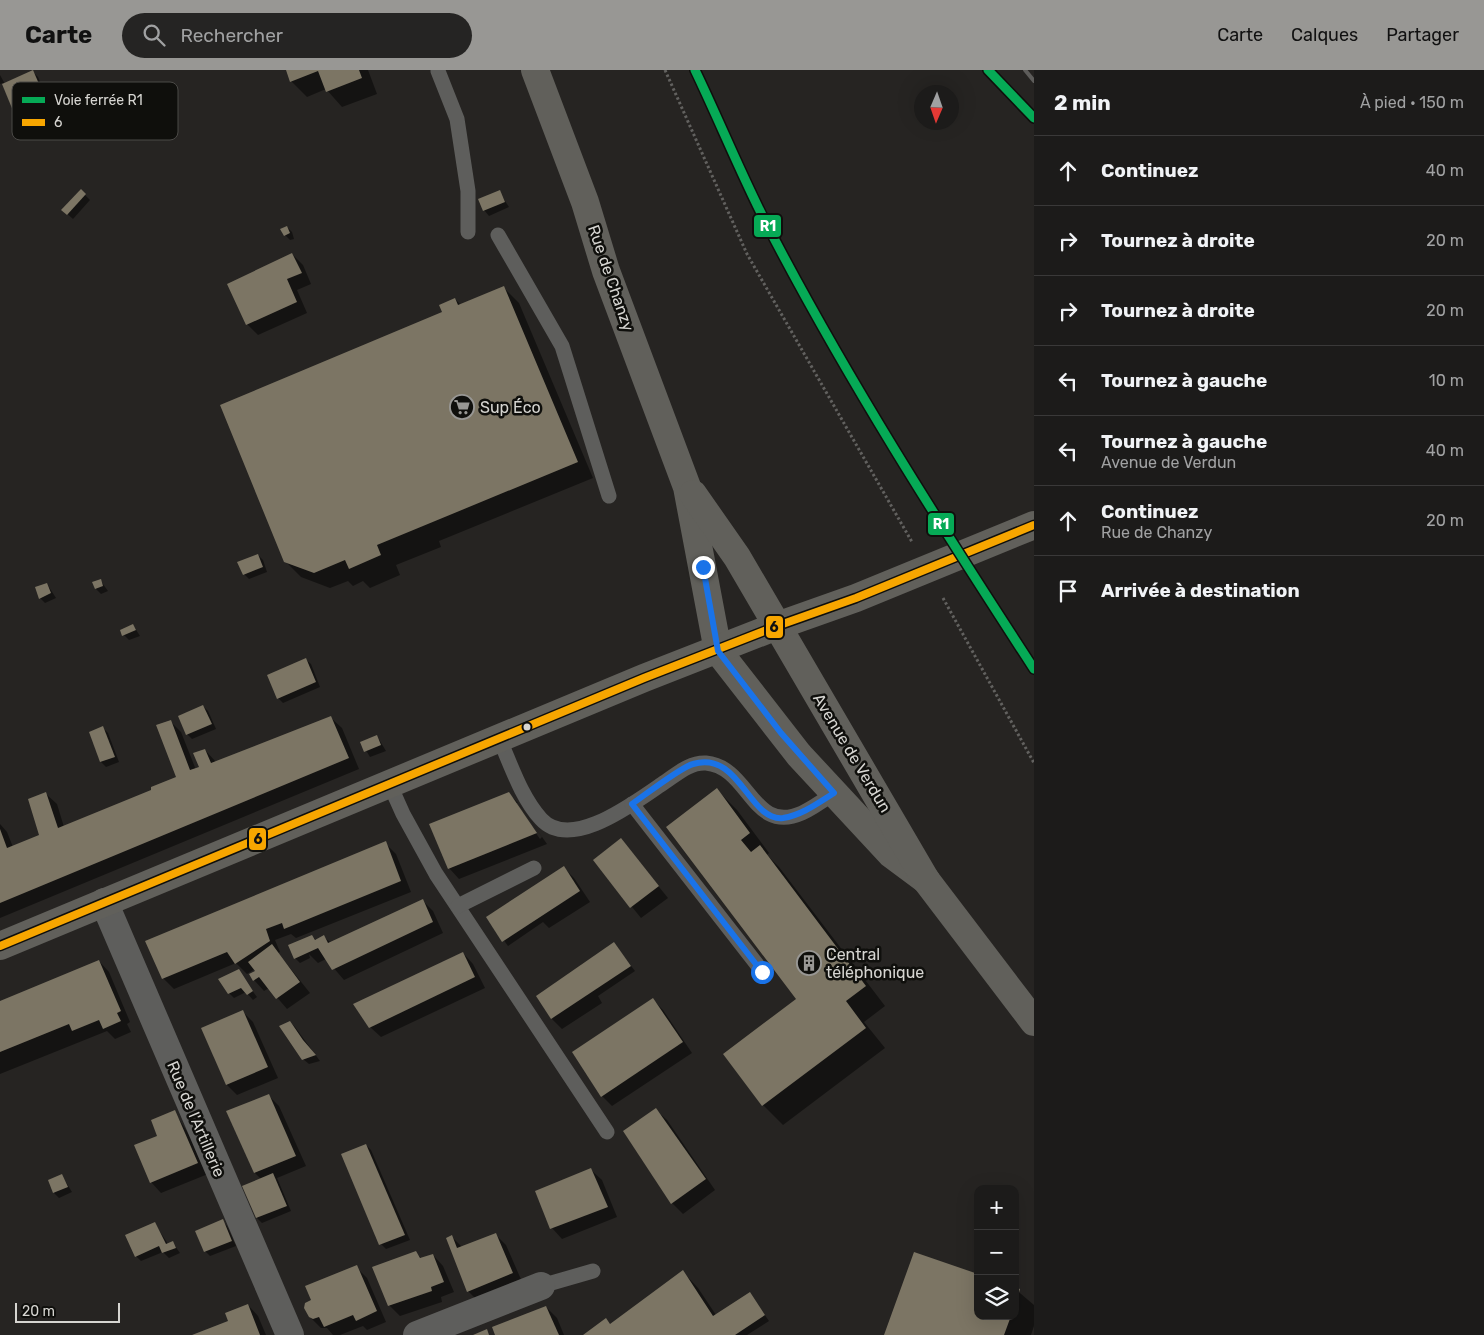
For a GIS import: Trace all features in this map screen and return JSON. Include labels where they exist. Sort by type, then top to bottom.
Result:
[{"type":"main road","name":"Rue de Chanzy","points":[[535,70],[585,202],[606,271],[687,487],[718,651]]},
{"type":"main road","name":"Rue de Chanzy","points":[[687,487],[737,557],[777,626]]},
{"type":"main road","points":[[0,946],[644,678],[718,651],[777,626],[856,598],[1034,525]]},
{"type":"main road","name":"Avenue de Verdun","points":[[777,626],[926,880],[1034,1022]]},
{"type":"main road","name":"Avenue de Verdun","points":[[718,651],[781,733],[834,793],[891,854],[926,880]]},
{"type":"street","name":"Rue de l'Artillerie","points":[[104,902],[290,1335]]},
{"type":"street","points":[[417,1335],[541,1286]]},
{"type":"lane","points":[[438,71],[457,119],[468,192],[468,232]]},
{"type":"lane","points":[[498,235],[562,346],[609,496]]},
{"type":"lane","points":[[499,738],[520,787],[541,820],[557,830],[574,831],[592,825],[632,804],[693,764],[706,763],[725,768],[735,776],[765,813],[773,817],[781,818],[801,814],[834,793]]},
{"type":"lane","points":[[390,785],[403,814],[432,866],[607,1132]]},
{"type":"lane","points":[[632,804],[762,972]]},
{"type":"lane","points":[[458,906],[534,868]]},
{"type":"lane","points":[[541,1286],[593,1271]]},
{"type":"path","points":[[664,70],[748,254],[917,550]]},
{"type":"path","points":[[940,593],[1034,764]]},
{"type":"building","points":[[33,70],[38,82],[12,82],[12,108],[2,84]]},
{"type":"building","points":[[286,70],[359,70],[362,78],[326,92],[318,71],[290,82]]},
{"type":"building","points":[[81,189],[86,194],[67,215],[61,210]]},
{"type":"building","points":[[500,190],[505,202],[483,211],[478,199]]},
{"type":"building","points":[[287,226],[290,233],[284,236],[280,229]]},
{"type":"building","points":[[292,253],[302,273],[287,279],[297,302],[246,325],[227,284]]},
{"type":"building","points":[[504,286],[578,462],[377,545],[381,555],[349,569],[345,560],[314,573],[284,562],[220,405],[442,312],[439,305],[455,298],[458,305]]},
{"type":"building","points":[[258,554],[263,567],[243,575],[237,562]]},
{"type":"building","points":[[101,579],[103,586],[95,589],[92,582]]},
{"type":"building","points":[[47,583],[51,593],[39,599],[35,587]]},
{"type":"building","points":[[133,624],[136,630],[122,636],[120,630]]},
{"type":"building","points":[[306,658],[316,682],[277,699],[267,675]]},
{"type":"building","points":[[203,705],[212,724],[186,735],[178,716]]},
{"type":"building","points":[[331,716],[349,758],[0,903],[0,829],[7,848],[39,835],[28,799],[46,792],[58,828],[151,790],[151,787],[176,777],[156,725],[171,720],[190,770],[199,767],[193,753],[205,749],[211,763]]},
{"type":"building","points":[[103,726],[115,757],[100,762],[89,732]]},
{"type":"building","points":[[377,735],[381,745],[364,752],[360,742]]},
{"type":"building","name":"Central téléphonique","points":[[717,788],[750,833],[741,840],[751,852],[760,845],[866,986],[846,1001],[866,1028],[762,1106],[723,1054],[796,999],[666,827]]},
{"type":"building","points":[[509,792],[537,833],[448,869],[429,824]]},
{"type":"building","points":[[621,838],[659,886],[630,908],[593,860]]},
{"type":"building","points":[[386,841],[401,881],[284,929],[282,923],[266,929],[270,941],[235,964],[227,952],[162,979],[145,941]]},
{"type":"building","points":[[564,866],[580,891],[502,942],[486,917]]},
{"type":"building","points":[[423,899],[433,922],[332,970],[318,948],[294,959],[288,945],[312,935],[315,940],[324,935],[328,943]]},
{"type":"building","points":[[614,942],[631,966],[551,1019],[536,996]]},
{"type":"building","points":[[272,944],[300,982],[276,999],[259,977],[253,981],[249,974],[255,971],[248,962]]},
{"type":"building","points":[[463,952],[475,977],[369,1028],[353,1004]]},
{"type":"building","points":[[99,960],[121,1011],[117,1013],[121,1021],[103,1029],[99,1020],[72,1031],[69,1024],[0,1052],[0,1001]]},
{"type":"building","points":[[239,969],[253,991],[247,995],[241,988],[228,994],[218,979]]},
{"type":"building","points":[[653,998],[683,1042],[601,1097],[572,1052]]},
{"type":"building","points":[[243,1010],[268,1067],[226,1085],[201,1028]]},
{"type":"building","points":[[290,1021],[316,1055],[302,1060],[279,1026]]},
{"type":"building","points":[[269,1094],[296,1156],[254,1173],[226,1111]]},
{"type":"building","points":[[656,1108],[706,1179],[671,1204],[623,1131]]},
{"type":"building","points":[[175,1110],[198,1163],[150,1183],[134,1145],[157,1136],[151,1120]]},
{"type":"building","points":[[366,1144],[405,1235],[379,1245],[341,1154]]},
{"type":"building","points":[[591,1168],[608,1207],[550,1229],[535,1191]]},
{"type":"building","points":[[273,1173],[287,1206],[256,1218],[242,1186]]},
{"type":"building","points":[[62,1174],[68,1187],[53,1193],[48,1180]]},
{"type":"building","points":[[223,1219],[232,1241],[204,1252],[195,1231]]},
{"type":"building","points":[[155,1222],[166,1244],[173,1241],[176,1248],[162,1253],[159,1246],[135,1257],[125,1235]]},
{"type":"building","points":[[496,1233],[513,1273],[467,1292],[446,1238],[452,1235],[457,1248]]},
{"type":"building","points":[[416,1251],[420,1258],[433,1254],[444,1282],[431,1287],[432,1291],[388,1306],[372,1267]]},
{"type":"building","points":[[914,1252],[974,1273],[974,1320],[1010,1320],[1004,1335],[884,1335]]},
{"type":"building","points":[[357,1265],[377,1311],[356,1321],[353,1315],[324,1327],[319,1317],[313,1319],[309,1317],[304,1308],[305,1303],[311,1300],[305,1286]]},
{"type":"building","points":[[683,1270],[713,1316],[750,1292],[765,1315],[735,1335],[583,1335],[606,1318],[610,1324]]},
{"type":"building","points":[[248,1304],[260,1335],[192,1335],[228,1321],[225,1313]]},
{"type":"building","points":[[546,1306],[559,1335],[495,1335],[492,1327]]},
{"type":"building","points":[[487,1329],[489,1335],[473,1335]]},
{"type":"railway","points":[[988,70],[1034,118]]},
{"type":"railway","points":[[1025,70],[1034,81]]},
{"type":"rail line","name":"R1","points":[[695,70],[765,221],[827,336],[928,504],[1034,669]]},
{"type":"rail line","name":"R1","points":[[988,70],[1034,118]]},
{"type":"transit line","name":"6","points":[[0,946],[644,678],[777,626],[856,598],[1034,525]]},
{"type":"place","name":"Sup Éco","points":[[462,407]]},
{"type":"place","name":"Central téléphonique","points":[[809,963]]},
{"type":"route","points":[[703,567],[718,651],[781,733],[834,793],[801,814],[781,818],[773,817],[765,813],[758,806],[735,776],[725,768],[706,763],[693,764],[632,804],[762,972]]}]
